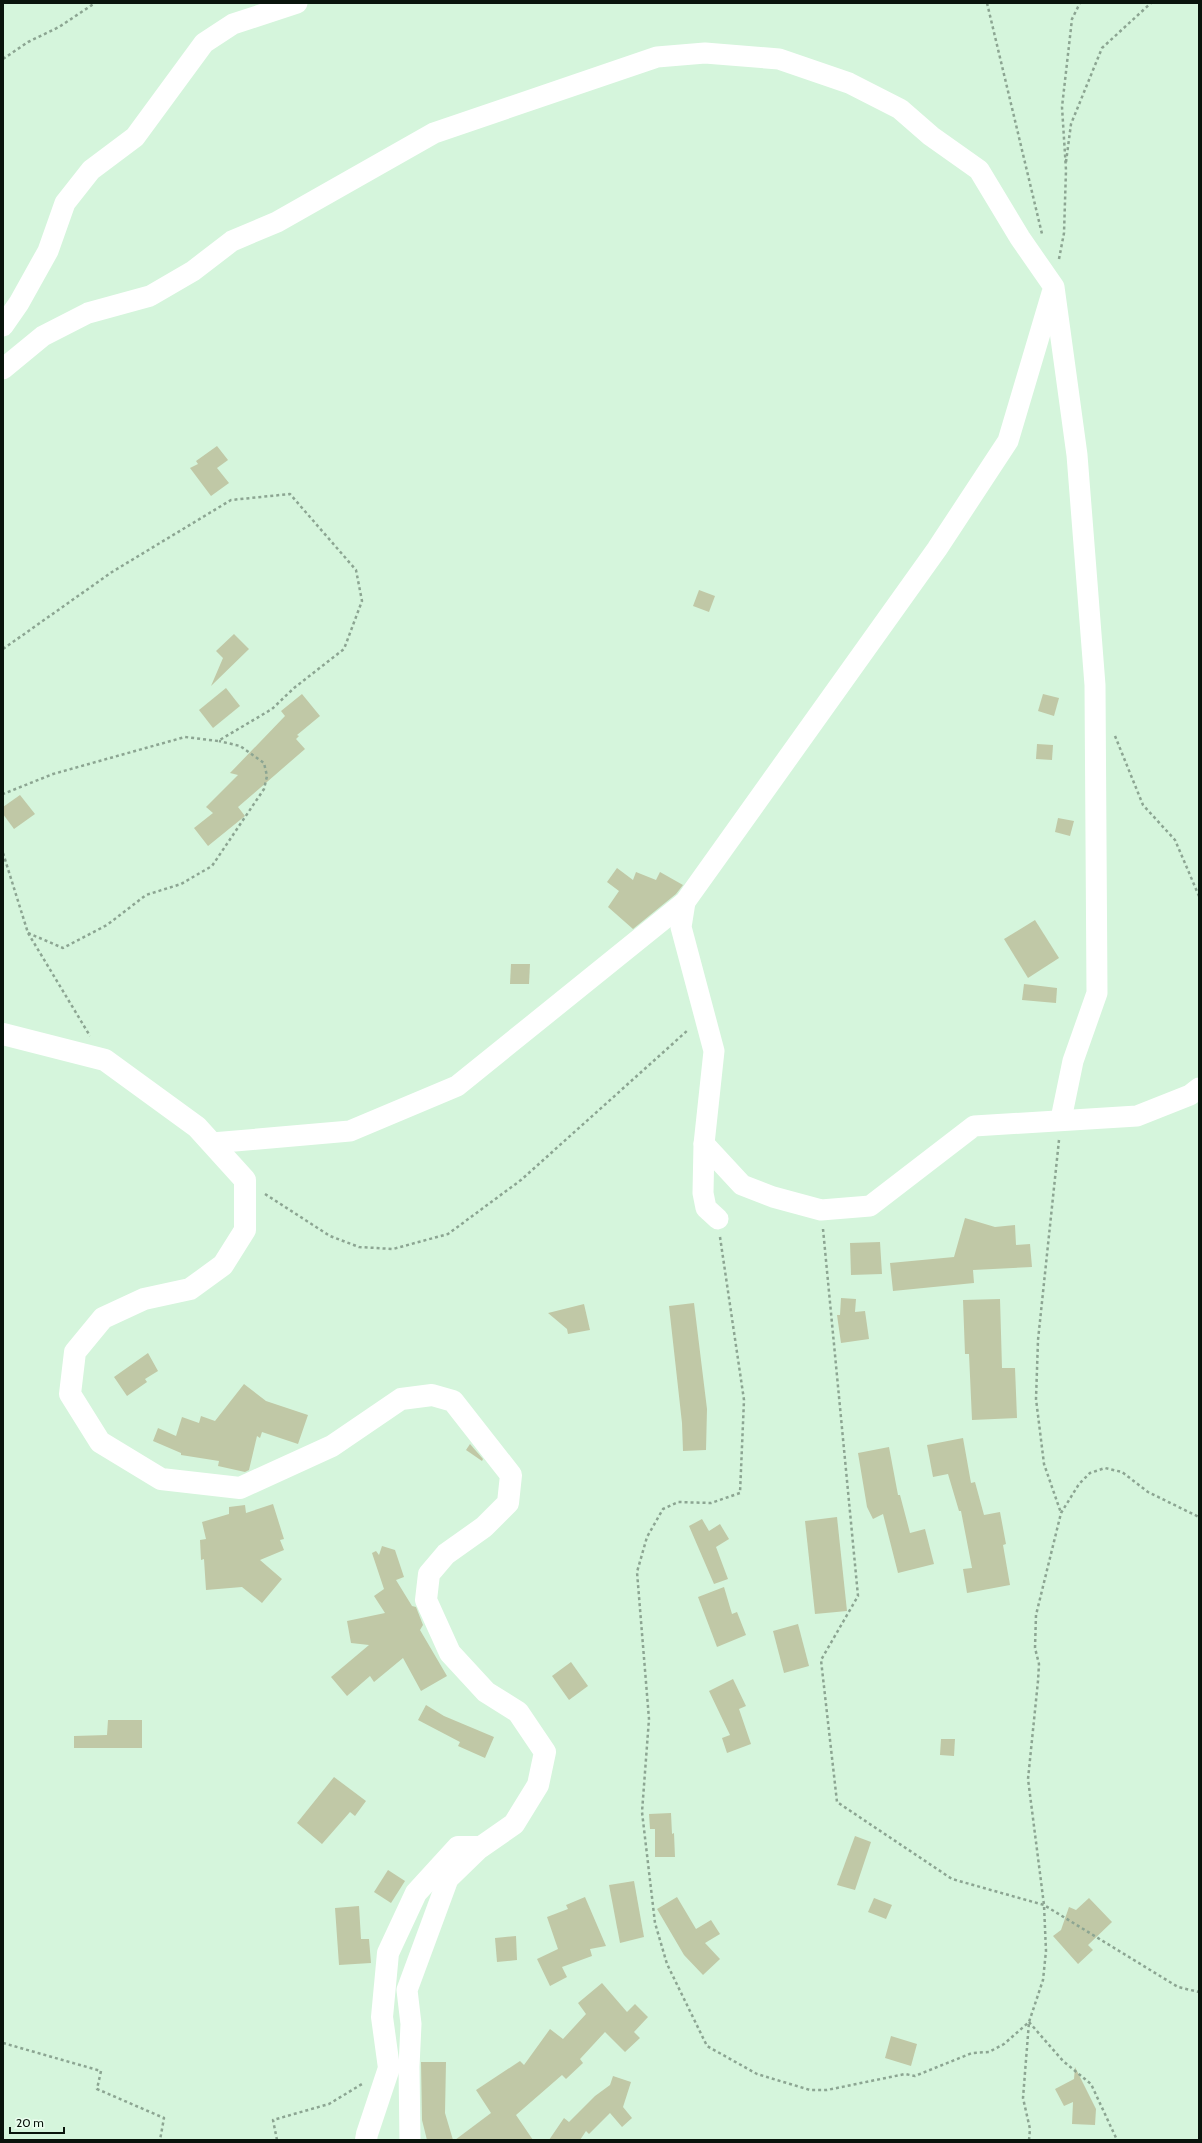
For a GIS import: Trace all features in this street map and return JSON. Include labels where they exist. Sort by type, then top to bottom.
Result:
[{"type":"street","points":[[3,326],[19,303],[48,251],[65,203],[91,170],[135,138],[204,43],[233,24],[297,3]]},
{"type":"street","points":[[3,369],[43,336],[88,313],[150,296],[193,271],[232,241],[277,222],[434,133],[657,57],[705,53],[779,59],[849,83],[900,109],[931,136],[980,170],[1020,238],[1054,287],[1077,455],[1095,685],[1098,993],[1073,1060],[1061,1120]]},
{"type":"street","points":[[212,1143],[350,1131],[457,1086],[685,902],[938,549],[1008,441],[1054,287]]},
{"type":"street","points":[[685,902],[682,927],[706,1014],[714,1051],[704,1144],[702,1193],[706,1208],[718,1219]]},
{"type":"street","points":[[3,1034],[105,1060],[197,1127],[245,1180],[245,1230],[222,1265],[190,1289],[144,1298],[103,1318],[75,1352],[70,1394],[100,1442],[161,1479],[240,1488],[332,1446],[401,1399],[432,1395],[453,1401],[511,1475],[508,1504],[484,1526],[446,1554],[429,1574],[426,1600],[450,1653],[486,1692],[518,1712],[546,1752],[538,1785],[514,1824],[481,1847],[448,1879],[406,1990],[411,2024],[411,2135]]},
{"type":"street","points":[[704,1144],[742,1185],[773,1197],[821,1210],[870,1206],[974,1126],[1138,1116],[1190,1096],[1199,1088]]},
{"type":"street","points":[[366,2140],[389,2068],[382,2017],[388,1953],[416,1893],[458,1847],[481,1847]]},
{"type":"path","points":[[3,59],[28,42],[59,27],[96,3]]},
{"type":"path","points":[[987,3],[1043,238]]},
{"type":"path","points":[[1066,170],[1062,107],[1072,18],[1080,3]]},
{"type":"path","points":[[1054,287],[1064,233],[1066,170],[1071,124],[1102,48],[1151,3]]},
{"type":"path","points":[[3,649],[112,572],[230,500],[290,494],[356,570],[362,601],[344,649],[294,688],[272,709],[218,741]]},
{"type":"path","points":[[1115,735],[1143,805],[1175,840],[1199,896]]},
{"type":"path","points":[[3,794],[54,774],[185,737],[218,741],[240,746],[264,763],[267,776],[264,789],[212,866],[181,884],[146,896],[108,925],[63,948],[28,933]]},
{"type":"path","points":[[3,853],[28,933],[105,1060]]},
{"type":"path","points":[[245,1180],[330,1236],[359,1247],[393,1249],[448,1234],[521,1180],[706,1014]]},
{"type":"path","points":[[1061,1120],[1038,1340],[1036,1399],[1044,1464],[1061,1513]]},
{"type":"path","points":[[821,1210],[858,1596],[821,1660],[837,1802],[952,1879],[1044,1905],[1178,1987],[1199,1992]]},
{"type":"path","points":[[718,1219],[744,1400],[740,1493],[711,1503],[678,1502],[663,1508],[647,1537],[637,1572],[649,1719],[642,1812],[655,1923],[667,1964],[707,2046],[757,2074],[810,2090],[827,2090],[905,2074],[915,2076],[972,2053],[988,2052],[1004,2044],[1029,2022]]},
{"type":"path","points":[[1029,2140],[1030,2129],[1023,2098],[1029,2022],[1043,1980],[1046,1958],[1044,1905],[1028,1779],[1038,1681],[1038,1664],[1035,1648],[1036,1615],[1061,1513],[1079,1484],[1090,1473],[1105,1468],[1122,1472],[1148,1492],[1199,1517]]},
{"type":"path","points":[[1029,2022],[1063,2061],[1091,2084],[1117,2140]]},
{"type":"path","points":[[3,2043],[101,2071],[97,2089],[164,2118],[160,2140]]},
{"type":"path","points":[[277,2140],[273,2120],[329,2104],[389,2068]]},
{"type":"building","points":[[217,446],[228,460],[217,468],[229,483],[211,496],[190,468],[198,464],[196,461]]},
{"type":"building","points":[[699,590],[715,596],[709,612],[693,606]]},
{"type":"building","points":[[234,634],[249,649],[211,686],[223,658],[216,651]]},
{"type":"building","points":[[226,688],[240,706],[213,728],[199,710]]},
{"type":"building","points":[[302,694],[320,716],[297,735],[299,736],[296,739],[305,749],[238,807],[245,816],[208,846],[194,828],[213,813],[206,807],[238,775],[230,773],[285,716],[281,711]]},
{"type":"building","points":[[1043,694],[1059,698],[1054,716],[1038,711]]},
{"type":"building","points":[[1037,744],[1053,745],[1052,760],[1036,759]]},
{"type":"building","points":[[20,795],[35,814],[14,829],[3,814],[3,807]]},
{"type":"building","points":[[1058,818],[1074,821],[1070,836],[1055,832]]},
{"type":"building","points":[[617,868],[633,880],[636,872],[656,880],[660,872],[683,885],[676,894],[633,929],[608,907],[619,891],[607,882]]},
{"type":"building","points":[[1035,920],[1059,958],[1028,978],[1004,939]]},
{"type":"building","points":[[511,964],[530,964],[529,984],[510,984]]},
{"type":"building","points":[[1024,984],[1057,988],[1056,1003],[1022,1000]]},
{"type":"building","points":[[965,1218],[995,1227],[1015,1225],[1016,1245],[1030,1244],[1032,1267],[973,1270],[974,1283],[893,1291],[890,1263],[954,1257]]},
{"type":"building","points":[[880,1242],[882,1274],[851,1275],[850,1243]]},
{"type":"building","points":[[841,1298],[856,1299],[855,1312],[865,1311],[869,1339],[841,1343],[837,1315],[840,1315]]},
{"type":"building","points":[[1000,1299],[1002,1368],[1015,1368],[1017,1418],[972,1420],[969,1354],[965,1354],[963,1300]]},
{"type":"building","points":[[694,1303],[707,1409],[706,1450],[683,1451],[682,1423],[669,1306]]},
{"type":"building","points":[[584,1304],[590,1330],[568,1334],[567,1329],[548,1313]]},
{"type":"building","points":[[148,1353],[158,1371],[145,1379],[147,1382],[127,1396],[114,1377]]},
{"type":"building","points":[[244,1384],[266,1401],[308,1415],[298,1444],[262,1432],[260,1438],[257,1436],[249,1470],[245,1472],[218,1466],[219,1461],[181,1455],[181,1453],[153,1441],[158,1428],[176,1436],[182,1417],[199,1423],[201,1416],[215,1421]]},
{"type":"building","points":[[963,1438],[971,1483],[975,1482],[984,1515],[1000,1512],[1006,1544],[1003,1545],[1010,1585],[967,1593],[963,1569],[972,1568],[961,1511],[959,1511],[948,1474],[933,1477],[927,1445]]},
{"type":"building","points":[[470,1444],[483,1459],[482,1461],[466,1450]]},
{"type":"building","points":[[889,1447],[898,1495],[900,1495],[910,1533],[925,1529],[934,1564],[898,1573],[883,1514],[873,1519],[867,1507],[858,1453]]},
{"type":"building","points":[[273,1504],[284,1539],[280,1540],[284,1550],[260,1560],[282,1579],[262,1603],[242,1587],[206,1590],[204,1559],[201,1560],[200,1540],[206,1539],[202,1522],[229,1514],[229,1507],[245,1505],[246,1513]]},
{"type":"building","points":[[837,1517],[847,1611],[815,1614],[805,1521]]},
{"type":"building","points":[[702,1519],[709,1531],[720,1524],[729,1539],[716,1547],[728,1579],[714,1584],[689,1526]]},
{"type":"building","points":[[382,1546],[395,1550],[404,1577],[396,1580],[412,1606],[416,1607],[423,1625],[420,1630],[447,1676],[421,1691],[403,1658],[374,1682],[370,1676],[347,1696],[331,1677],[369,1645],[351,1643],[347,1621],[385,1613],[374,1596],[384,1589],[372,1553],[376,1551],[379,1555]]},
{"type":"building","points":[[724,1587],[732,1614],[737,1612],[746,1635],[717,1647],[698,1597]]},
{"type":"building","points":[[798,1624],[809,1666],[784,1673],[773,1631]]},
{"type":"building","points":[[571,1662],[588,1686],[569,1700],[552,1676]]},
{"type":"building","points":[[733,1679],[746,1706],[739,1709],[751,1744],[727,1753],[722,1738],[730,1735],[709,1691]]},
{"type":"building","points":[[426,1705],[444,1716],[494,1737],[485,1758],[458,1746],[460,1742],[418,1720]]},
{"type":"building","points":[[108,1720],[142,1720],[142,1748],[74,1748],[74,1736],[107,1735]]},
{"type":"building","points":[[941,1739],[955,1739],[954,1756],[940,1755]]},
{"type":"building","points":[[334,1777],[366,1801],[355,1816],[350,1812],[322,1844],[297,1823]]},
{"type":"building","points":[[671,1813],[675,1857],[655,1857],[655,1829],[650,1829],[649,1814]]},
{"type":"building","points":[[855,1836],[871,1842],[855,1890],[837,1885]]},
{"type":"building","points":[[388,1870],[405,1881],[391,1903],[374,1892]]},
{"type":"building","points":[[634,1881],[644,1937],[620,1943],[609,1885]]},
{"type":"building","points":[[585,1897],[606,1946],[590,1949],[592,1956],[562,1967],[567,1977],[550,1986],[537,1959],[558,1949],[547,1917],[568,1909],[566,1905]]},
{"type":"building","points":[[677,1897],[696,1929],[711,1920],[720,1934],[705,1943],[720,1959],[703,1975],[684,1955],[657,1909]]},
{"type":"building","points":[[874,1898],[892,1905],[886,1919],[868,1912]]},
{"type":"building","points":[[1089,1898],[1112,1922],[1088,1945],[1093,1950],[1078,1964],[1053,1936],[1061,1930],[1069,1907],[1076,1910]]},
{"type":"building","points":[[359,1906],[361,1939],[369,1939],[371,1963],[339,1965],[335,1908]]},
{"type":"building","points":[[516,1936],[517,1960],[497,1962],[495,1938]]},
{"type":"building","points":[[602,1983],[627,2012],[635,2004],[648,2017],[634,2032],[640,2038],[625,2052],[605,2032],[580,2059],[583,2063],[566,2079],[562,2075],[516,2115],[533,2140],[455,2140],[491,2113],[476,2090],[520,2061],[524,2065],[550,2029],[563,2039],[586,2014],[578,2003]]},
{"type":"building","points":[[891,2036],[917,2044],[911,2066],[885,2058]]},
{"type":"building","points":[[421,2062],[446,2062],[445,2113],[453,2140],[427,2140],[422,2120]]},
{"type":"building","points":[[1075,2067],[1096,2109],[1095,2125],[1072,2124],[1073,2102],[1064,2106],[1055,2089],[1074,2079]]},
{"type":"building","points":[[613,2076],[631,2082],[623,2107],[632,2118],[622,2127],[610,2113],[589,2134],[586,2131],[580,2140],[549,2140],[564,2118],[569,2122],[595,2096],[610,2085]]}]
